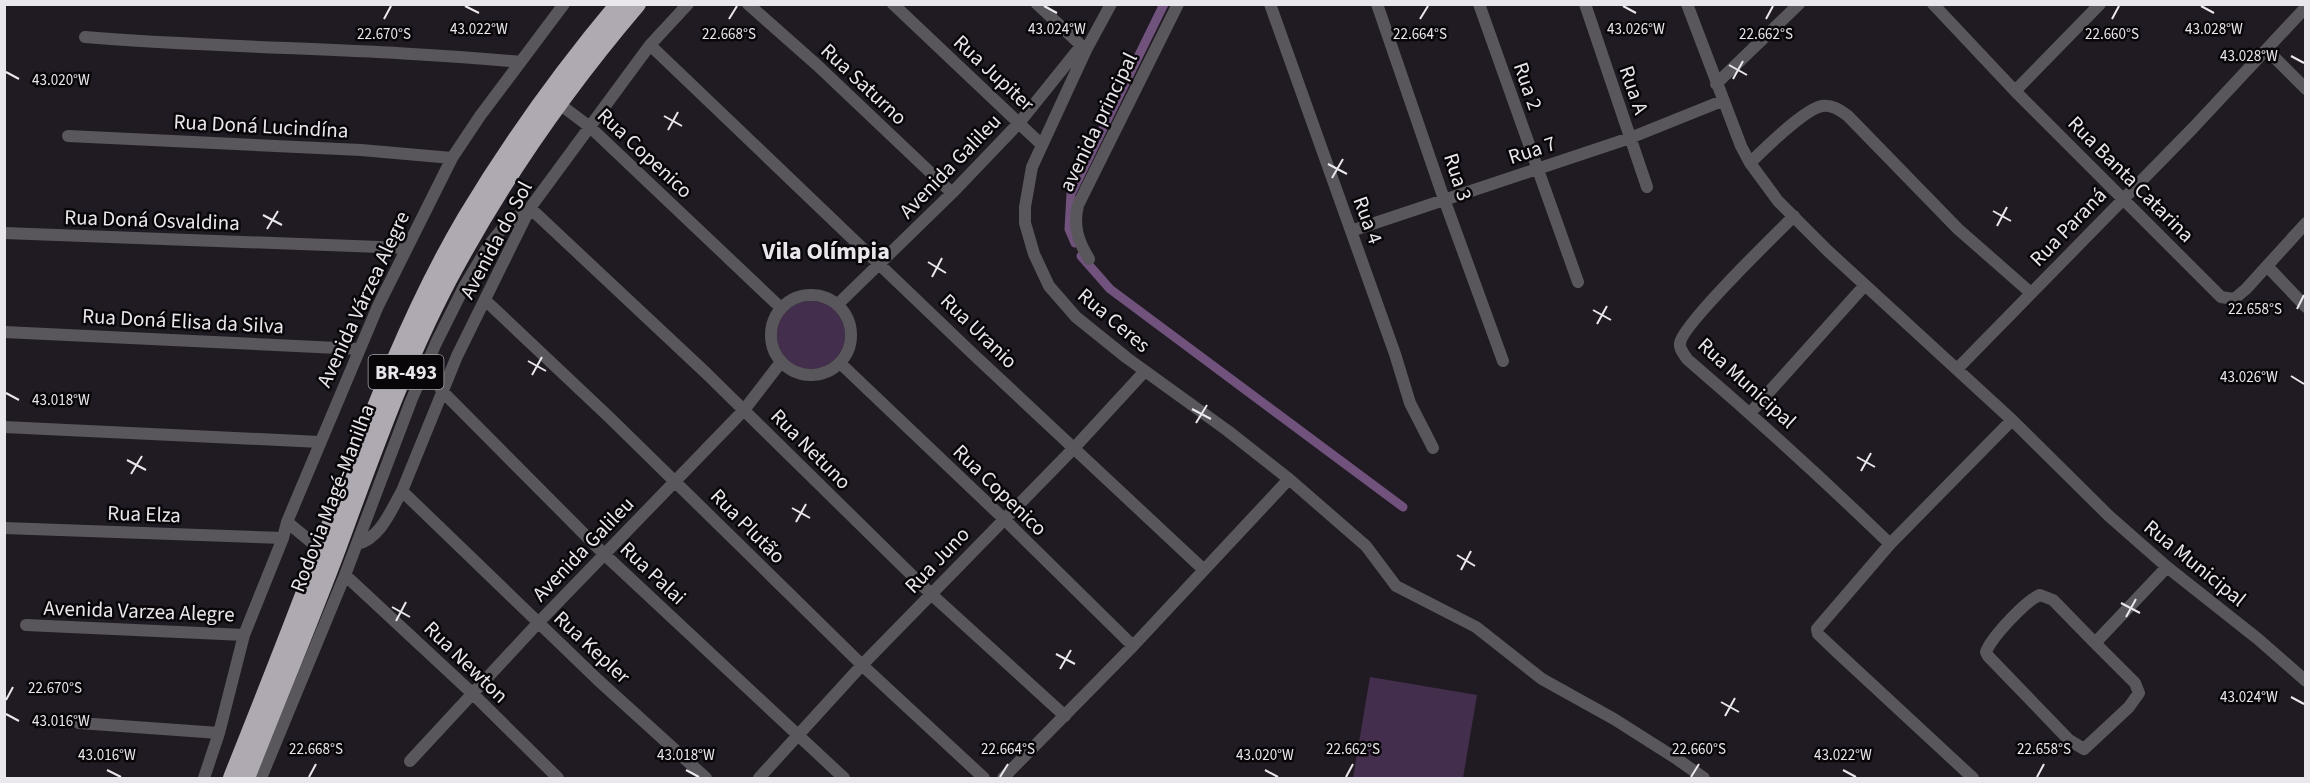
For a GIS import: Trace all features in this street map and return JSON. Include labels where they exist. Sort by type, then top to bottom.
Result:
[{"type":"highway","name":"Rodovia Magé-Manilha","points":[[232,778],[394,364],[418,311],[466,219],[505,156],[546,95],[619,4]]},
{"type":"highway","name":"Rodovia Magé-Manilha","points":[[246,778],[384,424],[430,316],[478,226],[517,164],[558,103],[637,4]]},
{"type":"street","name":"Avenida Várzea Alegre","points":[[244,635],[283,538],[287,522],[359,349],[452,158],[480,116],[564,4]]},
{"type":"street","name":"Avenida do Sol","points":[[402,491],[441,390],[530,208],[650,45],[688,4]]},
{"type":"street","name":"Rua Saturno","points":[[748,4],[826,73],[952,193]]},
{"type":"street","name":"Rua Jupiter","points":[[893,4],[1042,145]]},
{"type":"street","points":[[1037,4],[1084,48]]},
{"type":"street","name":"Rua Ceres","points":[[1111,4],[1084,48],[1032,167],[1024,207],[1025,223],[1040,268],[1049,286],[1076,317],[1289,479],[1366,546],[1389,578],[1401,590],[1462,619],[1485,633],[1542,679],[1614,719],[1704,778]]},
{"type":"street","name":"avenida principal","points":[[1089,259],[1077,236],[1078,205],[1178,4]]},
{"type":"street","name":"Rua 4","points":[[1270,4],[1410,403],[1432,448]]},
{"type":"street","name":"Rua 3","points":[[1377,4],[1503,362]]},
{"type":"street","name":"Rua 2","points":[[1479,4],[1578,282]]},
{"type":"street","name":"Rua A","points":[[1585,4],[1647,187]]},
{"type":"street","name":"Rua Municipal","points":[[1687,4],[1722,101],[1750,163],[1778,201],[1865,285],[2012,420],[2109,516],[2167,567],[2265,645],[2306,681]]},
{"type":"street","name":"Rua Banta Catarina","points":[[1934,4],[2015,91],[2221,297],[2234,299],[2306,224]]},
{"type":"street","points":[[2015,91],[2100,4]]},
{"type":"street","points":[[1716,84],[1797,5]]},
{"type":"street","name":"Rua Paraná","points":[[1957,369],[2306,7]]},
{"type":"street","points":[[86,37],[167,44],[520,62]]},
{"type":"street","name":"Rua Uranio","points":[[650,45],[1204,570]]},
{"type":"street","name":"Avenida Galileu","points":[[838,304],[952,193],[1019,123],[1084,48]]},
{"type":"street","points":[[2267,50],[2306,89]]},
{"type":"street","name":"Rua 7","points":[[1351,231],[1630,138],[1722,101]]},
{"type":"street","name":"Rua Copenico","points":[[558,103],[590,127],[781,308]]},
{"type":"street","points":[[1750,163],[1814,109],[1820,106],[1834,107],[1848,116],[1958,229],[2031,293]]},
{"type":"street","name":"Rua Doná Lucindína","points":[[68,136],[361,150],[452,158]]},
{"type":"street","points":[[261,778],[345,575],[411,401],[454,305],[480,258],[498,233],[516,216],[530,208]]},
{"type":"street","name":"Rua Netuno","points":[[530,208],[744,410],[931,594],[1065,716]]},
{"type":"street","name":"Rua Municipal","points":[[1794,216],[1745,265],[1693,323],[1680,341],[1680,348],[1687,359],[1751,412],[1890,544]]},
{"type":"street","name":"Rua Doná Osvaldina","points":[[4,233],[407,248]]},
{"type":"street","points":[[2267,266],[2306,308]]},
{"type":"street","points":[[1751,412],[1865,285]]},
{"type":"street","points":[[809,295],[824,297],[838,304],[847,316],[851,330],[850,342],[840,363],[831,370],[814,375],[796,373],[781,362],[776,354],[771,335],[776,316],[781,308],[794,298],[809,295]]},
{"type":"street","name":"Rua Plutão","points":[[485,300],[862,665],[984,778]]},
{"type":"street","name":"Rua Doná Elisa da Silva","points":[[4,332],[359,349]]},
{"type":"street","name":"Avenida Galileu","points":[[410,761],[538,623],[744,410],[781,362]]},
{"type":"street","name":"Rua Copenico","points":[[840,363],[1133,646]]},
{"type":"street","name":"Rua Juno","points":[[759,778],[862,665],[1075,447],[1145,371]]},
{"type":"street","name":"Rua Palai","points":[[441,390],[604,554],[844,778]]},
{"type":"street","points":[[1973,778],[1816,631],[1826,616],[1890,544],[2012,420]]},
{"type":"street","points":[[4,428],[320,442]]},
{"type":"street","points":[[1004,778],[1133,646],[1289,479]]},
{"type":"street","points":[[357,544],[370,539],[375,534],[402,491]]},
{"type":"street","name":"Rua Kepler","points":[[402,491],[538,623],[706,778]]},
{"type":"street","points":[[287,522],[321,550]]},
{"type":"street","name":"Rua Elza","points":[[4,528],[283,538]]},
{"type":"street","points":[[2095,643],[2167,567]]},
{"type":"street","name":"Rua Newton","points":[[345,575],[472,693],[558,778]]},
{"type":"street","points":[[2040,595],[2053,600],[2095,643],[2135,682],[2139,693],[2129,707],[2084,749],[2069,740],[1986,652],[1991,642],[2012,619],[2040,595]]},
{"type":"street","name":"Avenida Varzea Alegre","points":[[26,625],[244,635],[219,733],[204,778]]},
{"type":"street","points":[[79,723],[219,733]]},
{"type":"shaded area","points":[[804,301],[818,301],[830,306],[840,316],[845,335],[840,354],[830,364],[818,369],[804,369],[792,364],[782,354],[777,342],[777,328],[782,316],[792,306]]},
{"type":"shaded area","points":[[1370,677],[1477,695],[1463,778],[1353,778]]},
{"type":"waterway","points":[[1075,243],[1069,229],[1071,194],[1164,4]]},
{"type":"waterway","points":[[1081,256],[1110,289],[1403,507]]},
{"type":"district","name":"Vila Olímpia","points":[[826,251]]}]
